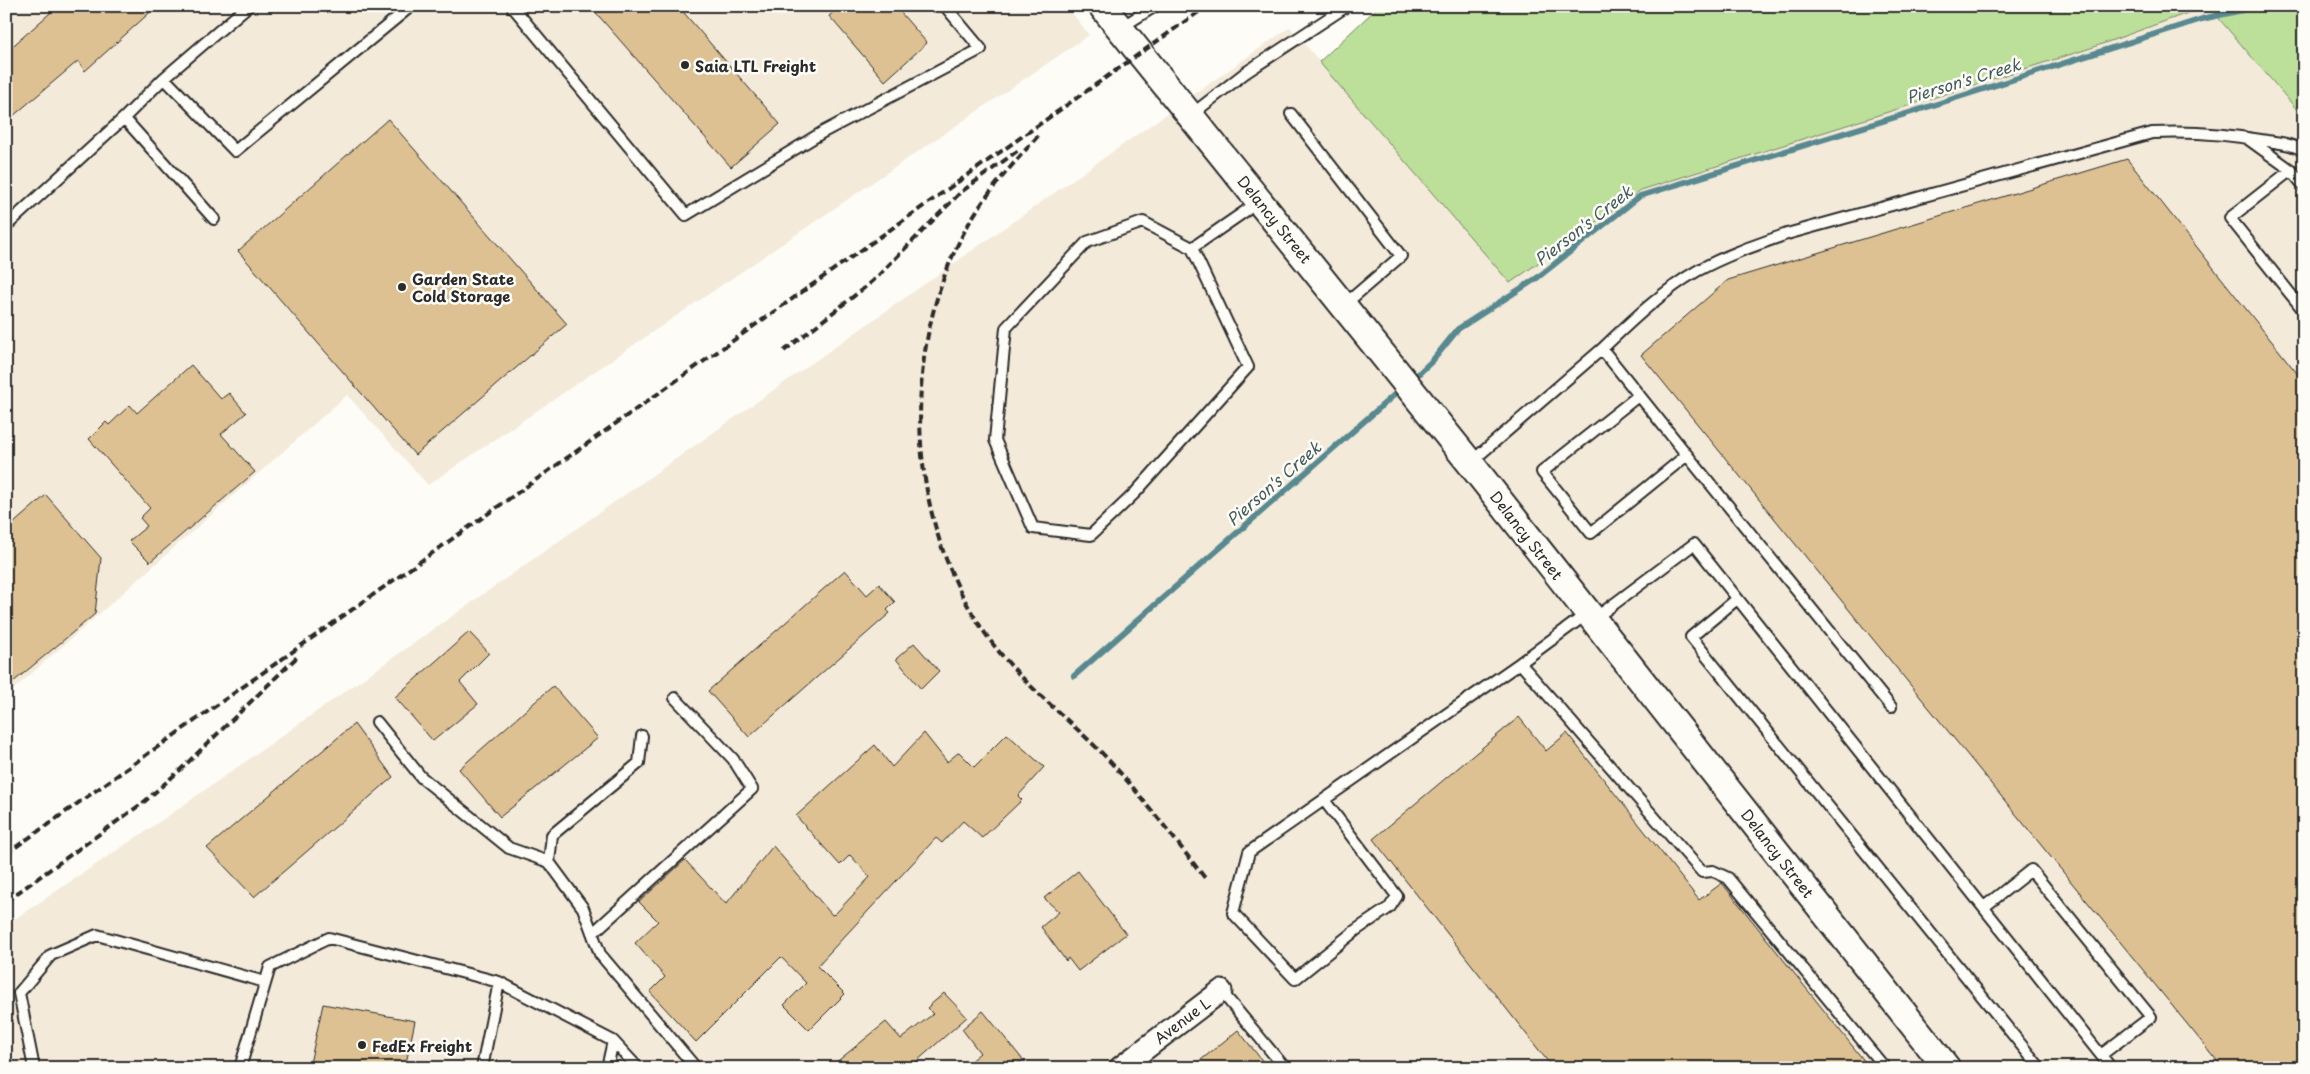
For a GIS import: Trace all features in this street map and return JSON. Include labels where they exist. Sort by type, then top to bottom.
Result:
[{"type":"street","name":"Delancy Street","points":[[1102,6],[1470,463],[1947,1068]]},
{"type":"street","name":"Avenue L","points":[[1120,1068],[1221,991]]},
{"type":"lane","points":[[6,226],[124,118],[164,78],[248,6]]},
{"type":"lane","points":[[164,78],[236,151],[411,6]]},
{"type":"lane","points":[[512,6],[686,215],[824,132],[981,49],[945,6]]},
{"type":"lane","points":[[1120,29],[1155,6]]},
{"type":"lane","points":[[1190,115],[1245,73],[1347,6]]},
{"type":"lane","points":[[1291,114],[1402,256],[1344,305]]},
{"type":"lane","points":[[124,118],[214,219]]},
{"type":"lane","points":[[1470,463],[1602,349],[1639,314],[1696,272],[1738,250],[1786,234],[2152,133],[2186,132],[2245,137],[2296,146],[2304,151]]},
{"type":"lane","points":[[2245,137],[2291,170],[2304,186]]},
{"type":"lane","points":[[2291,170],[2230,218],[2304,311]]},
{"type":"lane","points":[[1192,248],[1260,201]]},
{"type":"lane","points":[[1143,222],[1192,248],[1248,367],[1135,493],[1091,535],[1033,528],[995,440],[1006,328],[1088,242],[1143,222]]},
{"type":"lane","points":[[1602,349],[1638,396],[1891,707]]},
{"type":"lane","points":[[1638,396],[1542,472],[1591,533],[1687,455]]},
{"type":"lane","points":[[1324,800],[1397,896],[1390,907],[1356,930],[1295,979],[1233,913],[1249,852],[1520,663],[1694,544],[2102,1055],[2108,1064],[2104,1068]]},
{"type":"lane","points":[[1738,599],[1691,637],[2040,1068]]},
{"type":"lane","points":[[1520,663],[1702,872],[1713,871],[1728,878],[1886,1068]]},
{"type":"lane","points":[[592,933],[752,788],[733,759],[675,698]]},
{"type":"lane","points":[[377,722],[421,777],[509,848],[549,862],[583,908],[600,954],[696,1068]]},
{"type":"lane","points":[[549,862],[552,835],[639,763],[642,736]]},
{"type":"lane","points":[[1984,907],[2031,870],[2151,1017],[2102,1055]]},
{"type":"lane","points":[[34,1068],[19,993],[50,955],[97,935],[265,982]]},
{"type":"lane","points":[[240,1068],[270,966],[329,938],[500,982],[613,1041],[638,1068]]},
{"type":"lane","points":[[482,1068],[500,982]]},
{"type":"lane","points":[[1221,991],[1285,1068]]},
{"type":"lane","points":[[607,1068],[613,1041]]},
{"type":"shaded area","points":[[6,6],[1067,6],[1089,35],[428,485],[347,395],[6,696]]},
{"type":"shaded area","points":[[2207,6],[2304,118],[2304,1068],[6,1068],[6,925],[168,816],[1290,27],[1510,283],[1641,190],[2091,48]]},
{"type":"green space","points":[[1379,6],[2207,6],[2091,48],[1641,190],[1510,283],[1319,62]]},
{"type":"green space","points":[[2208,6],[2304,6],[2304,118]]},
{"type":"building","points":[[58,6],[157,6],[85,71],[78,61],[6,122],[6,52]]},
{"type":"building","name":"Saia LTL Freight","points":[[590,6],[678,6],[780,124],[731,167]]},
{"type":"building","points":[[840,6],[895,6],[927,43],[885,81],[829,16]]},
{"type":"building","name":"Garden State Cold Storage","points":[[388,119],[567,324],[415,455],[238,251]]},
{"type":"building","points":[[2127,159],[2304,382],[2304,1068],[2223,1068],[1641,355],[1728,280]]},
{"type":"building","points":[[191,365],[221,399],[229,393],[246,413],[221,434],[255,472],[150,562],[129,541],[147,526],[140,518],[150,508],[89,439],[106,422],[109,425],[130,405],[137,413]]},
{"type":"building","points":[[46,495],[101,558],[95,614],[6,688],[6,530]]},
{"type":"building","points":[[845,570],[867,595],[879,584],[895,602],[887,610],[890,613],[749,737],[708,691]]},
{"type":"building","points":[[469,632],[489,653],[460,682],[478,704],[433,741],[395,697]]},
{"type":"building","points":[[914,643],[939,671],[921,689],[896,659]]},
{"type":"building","points":[[553,686],[598,738],[500,817],[459,769]]},
{"type":"building","points":[[1519,717],[1546,751],[1567,733],[1699,900],[1722,883],[1870,1068],[1553,1068],[1373,839]]},
{"type":"building","points":[[354,724],[393,777],[254,897],[207,848]]},
{"type":"building","points":[[924,733],[947,762],[959,752],[974,767],[1007,734],[1044,767],[1018,796],[1022,800],[982,838],[963,821],[942,843],[936,838],[817,966],[845,994],[809,1030],[784,1005],[806,983],[781,957],[696,1042],[650,992],[665,977],[635,943],[658,921],[639,902],[685,860],[726,904],[773,846],[832,915],[835,914],[870,877],[850,855],[840,865],[796,816],[875,745],[892,767]]},
{"type":"building","points":[[1078,871],[1126,934],[1078,971],[1068,958],[1066,961],[1041,927],[1059,912],[1044,898]]},
{"type":"building","points":[[944,993],[967,1017],[917,1061],[922,1068],[829,1068],[886,1022],[901,1039],[933,1014],[927,1008]]},
{"type":"building","name":"FedEx Freight","points":[[323,1004],[415,1021],[405,1068],[309,1068]]},
{"type":"building","points":[[983,1011],[1023,1060],[1014,1068],[962,1068],[980,1053],[962,1029]]},
{"type":"building","points":[[1238,1030],[1268,1068],[1191,1068]]},
{"type":"waterway","name":"Pierson's Creek","points":[[1412,380],[1433,360],[1458,329],[1537,278],[1640,196],[1912,112],[2202,19],[2260,6]]},
{"type":"waterway","name":"Pierson's Creek","points":[[1074,676],[1402,388]]},
{"type":"railway","points":[[6,854],[1207,6]]},
{"type":"railway","points":[[1038,136],[983,201],[968,225],[945,275],[929,329],[921,385],[921,441],[928,497],[943,551],[966,602],[996,648],[1021,676],[1116,768],[1205,878]]},
{"type":"railway","points":[[784,351],[873,281],[961,192],[1020,149]]},
{"type":"railway","points":[[6,901],[144,802],[179,771],[297,657]]},
{"type":"place","name":"Saia LTL Freight","points":[[685,65]]},
{"type":"place","name":"Garden State Cold Storage","points":[[402,287]]},
{"type":"place","name":"FedEx Freight","points":[[362,1045]]}]
